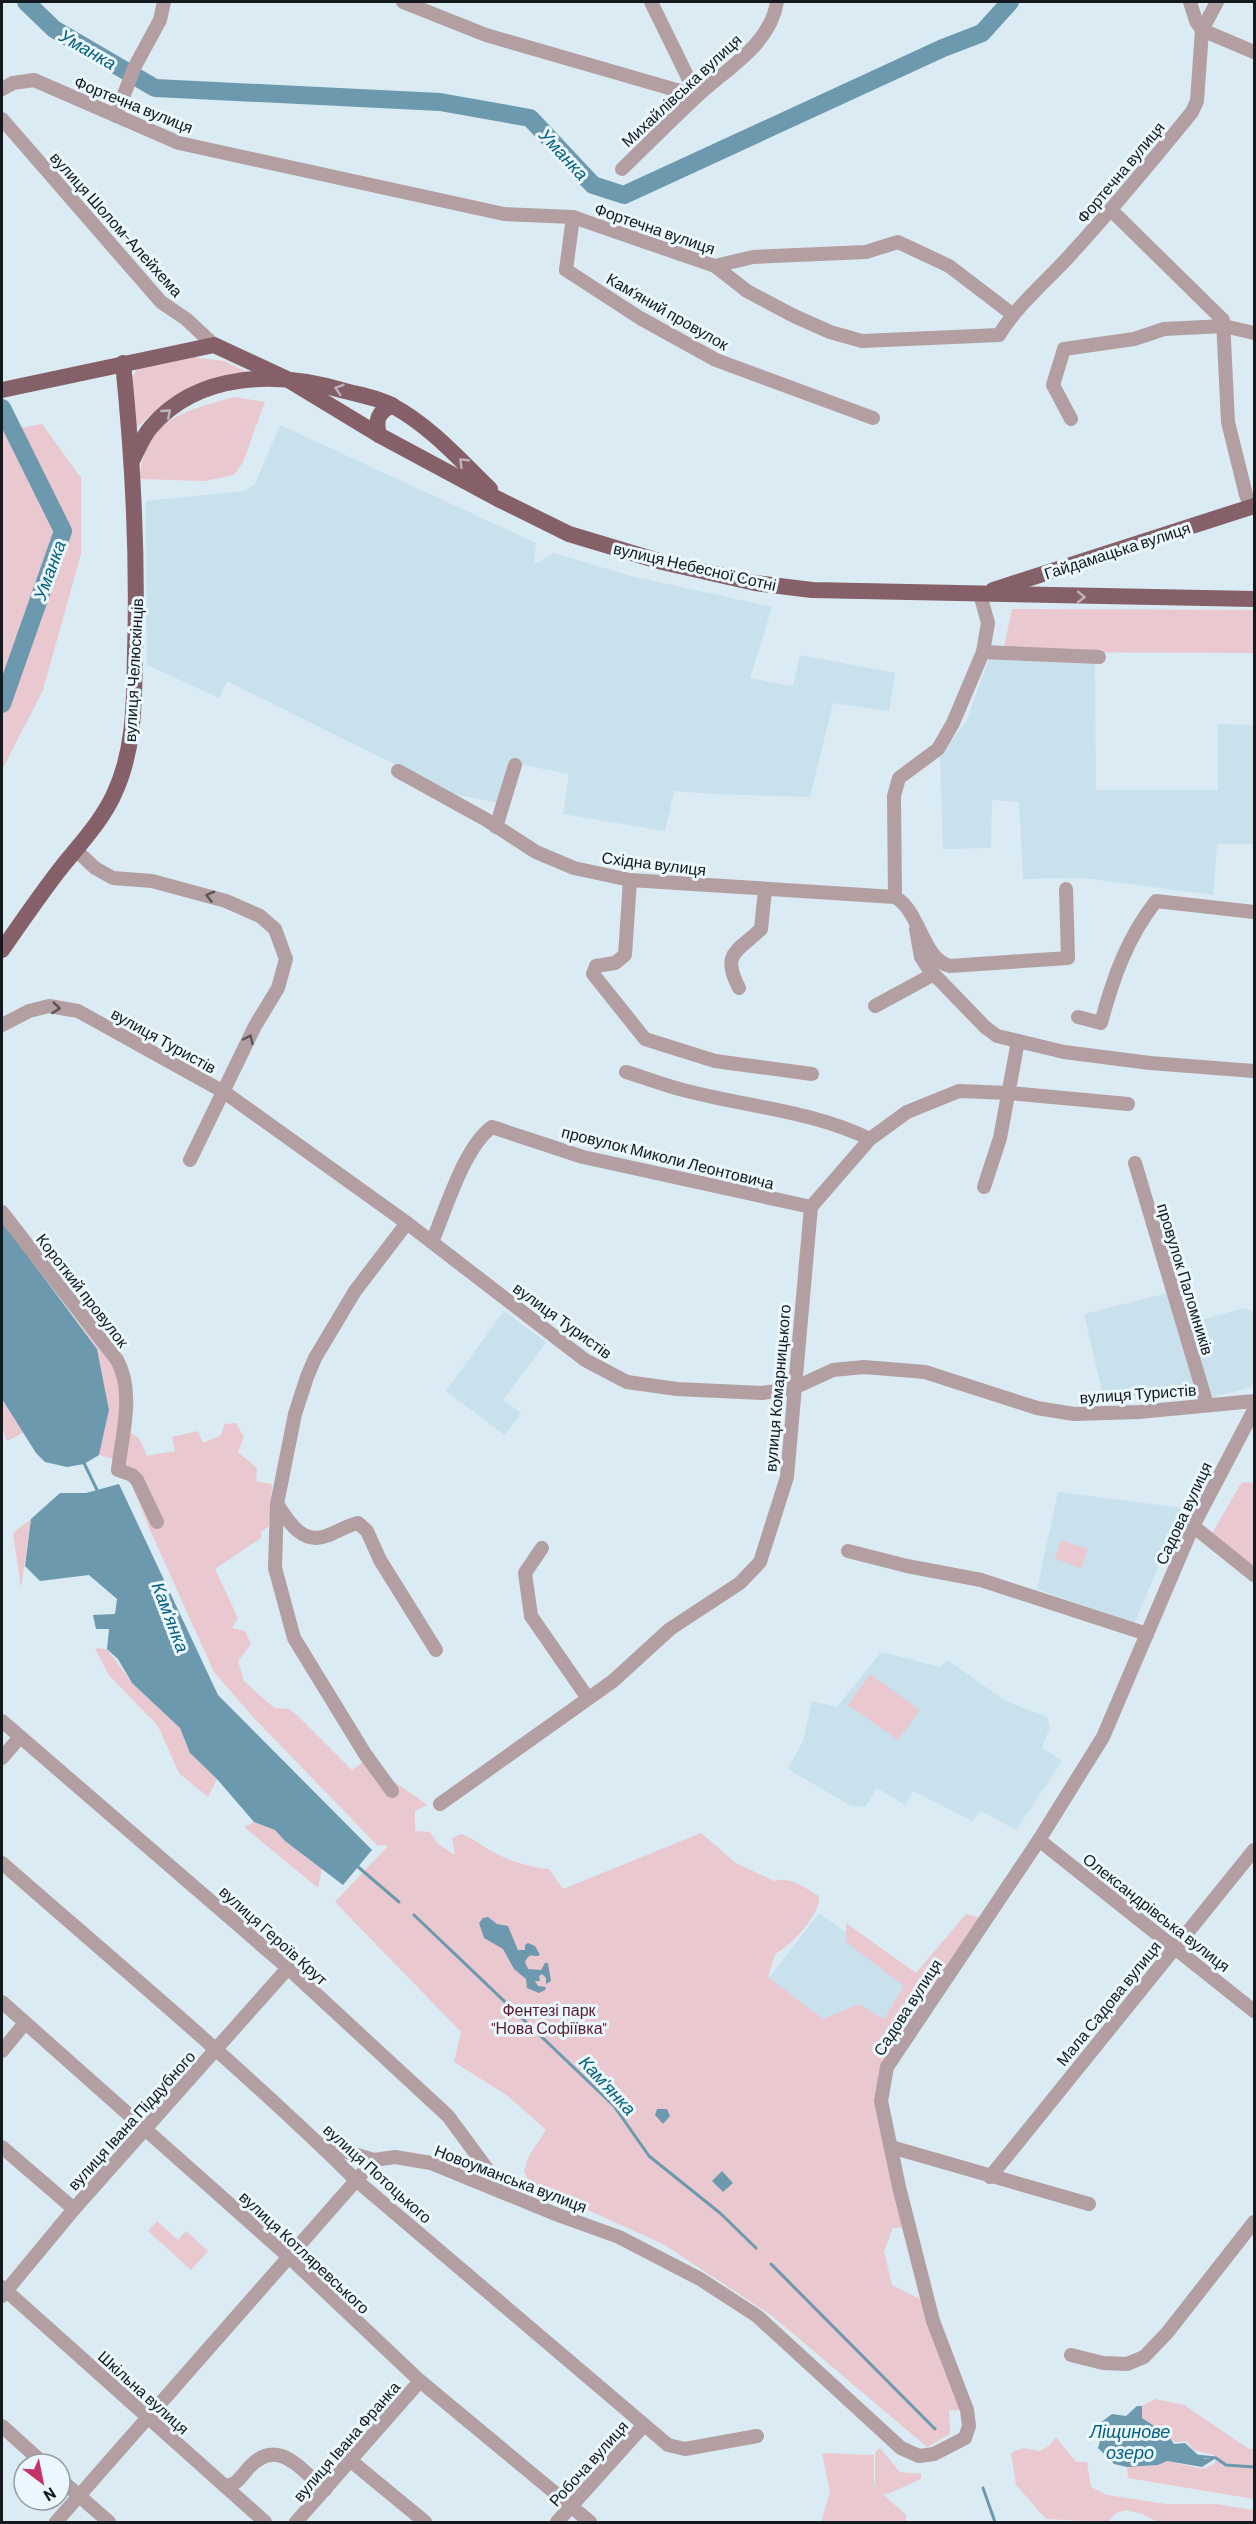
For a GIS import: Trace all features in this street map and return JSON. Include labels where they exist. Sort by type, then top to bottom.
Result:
[{"type":"main road","points":[[2,390],[214,345],[285,378]]},
{"type":"main road","name":"вулиця Челюскінців","points":[[2,950],[59,871],[77,851],[115,792],[129,750],[134,720],[137,587],[133,459],[123,363]]},
{"type":"main road","points":[[133,459],[150,428],[172,408],[207,387],[247,379],[285,378],[318,382],[392,405],[439,439],[505,502]]},
{"type":"main road","name":"вулиця Небесної Сотні","points":[[285,378],[379,435],[505,502],[583,539],[662,562],[755,583],[812,590],[1254,599]]},
{"type":"main road","points":[[379,435],[376,424],[378,416],[392,405]]},
{"type":"main road","name":"Гайдамацька вулиця","points":[[980,594],[1253,507]]},
{"type":"main road","points":[[1045,574],[1055,596]]},
{"type":"street","points":[[116,116],[134,68],[160,20],[164,2]]},
{"type":"street","points":[[403,2],[486,35],[697,96]]},
{"type":"street","points":[[651,2],[697,96]]},
{"type":"street","name":"Михайлівська вулиця","points":[[622,170],[697,96],[744,56],[765,33],[777,2]]},
{"type":"street","name":"Фортечна вулиця","points":[[2,89],[13,83],[34,80],[179,142],[504,214],[573,217],[715,266],[747,291],[792,315],[830,332],[862,341],[999,335],[1012,314],[1041,287],[1111,210],[1192,112],[1197,101],[1202,30],[1196,21],[1190,2]]},
{"type":"street","points":[[1217,2],[1202,30],[1254,52]]},
{"type":"street","name":"вулиця Шолом-Алейхема","points":[[2,119],[161,302],[186,319],[214,345]]},
{"type":"street","points":[[1111,210],[1223,320],[1228,422],[1253,507]]},
{"type":"street","name":"Камʼяний провулок","points":[[573,217],[566,270],[640,318],[716,360],[873,418]]},
{"type":"street","points":[[715,266],[753,257],[866,252],[898,242],[949,266],[1012,314]]},
{"type":"street","points":[[1071,419],[1053,385],[1064,349],[1134,339],[1164,329],[1224,326],[1254,333]]},
{"type":"street","points":[[980,594],[988,623],[983,652],[953,723],[938,748],[899,778],[894,796],[895,897],[907,906],[936,959],[950,966],[1068,958],[1066,889]]},
{"type":"street","points":[[983,652],[1099,657]]},
{"type":"street","points":[[496,826],[515,765]]},
{"type":"street","name":"Східна вулиця","points":[[398,771],[559,864],[630,880],[895,897]]},
{"type":"street","points":[[77,851],[95,868],[113,878],[152,881],[226,901],[260,915],[275,929],[286,959],[278,988],[255,1026],[190,1160]]},
{"type":"street","points":[[630,880],[625,955],[615,963],[596,966],[593,974],[645,1039],[716,1061],[812,1074]]},
{"type":"street","points":[[739,988],[734,978],[731,960],[734,951],[761,929],[765,890]]},
{"type":"street","points":[[1078,1017],[1101,1023],[1109,992],[1137,925],[1156,901],[1254,912]]},
{"type":"street","points":[[916,924],[921,957],[934,974],[985,1027],[997,1036],[1064,1052],[1150,1063],[1254,1071]]},
{"type":"street","points":[[875,1006],[934,974]]},
{"type":"street","name":"вулиця Туристів","points":[[2,1025],[29,1011],[49,1006],[78,1011],[224,1092],[407,1222],[585,1360],[627,1382],[677,1389],[762,1393],[794,1388],[833,1370],[864,1367],[926,1372],[1037,1408],[1074,1414],[1139,1412],[1254,1401]]},
{"type":"street","points":[[984,1187],[1000,1138],[1018,1041]]},
{"type":"street","points":[[626,1072],[687,1091],[808,1115],[843,1126],[870,1139]]},
{"type":"street","points":[[811,1207],[870,1139],[907,1112],[959,1091],[1009,1093],[1128,1104]]},
{"type":"street","name":"провулок Миколи Леонтовича","points":[[432,1242],[469,1153],[492,1127],[583,1157],[811,1207]]},
{"type":"street","name":"провулок Паломників","points":[[1134,1164],[1207,1404]]},
{"type":"street","name":"вулиця Комарницького","points":[[440,1804],[587,1697],[613,1681],[670,1629],[740,1583],[760,1562],[787,1477],[811,1207]]},
{"type":"street","name":"Короткий провулок","points":[[2,1212],[110,1351],[124,1374],[127,1395],[118,1470],[132,1475],[137,1480],[157,1522]]},
{"type":"street","points":[[392,1791],[364,1754],[294,1638],[275,1568],[277,1504],[295,1414],[315,1358],[355,1291],[407,1222]]},
{"type":"street","name":"Садова вулиця","points":[[934,2454],[965,2438],[969,2426],[968,2410],[933,2321],[891,2147],[881,2101],[886,2067],[1038,1840],[1103,1737],[1193,1526],[1254,1410]]},
{"type":"street","points":[[277,1504],[290,1525],[299,1533],[311,1537],[323,1537],[358,1523],[363,1526],[380,1560],[436,1650]]},
{"type":"street","points":[[1193,1526],[1254,1575]]},
{"type":"street","points":[[542,1548],[525,1573],[531,1616],[587,1697]]},
{"type":"street","points":[[848,1551],[907,1566],[981,1580],[1147,1634]]},
{"type":"street","name":"вулиця Героїв Крут","points":[[2,1721],[288,1968],[448,2116],[504,2192]]},
{"type":"street","points":[[2,1758],[20,1737]]},
{"type":"street","name":"Олександрівська вулиця","points":[[1038,1840],[1175,1946],[1254,2011]]},
{"type":"street","name":"Мала Садова вулиця","points":[[990,2177],[1254,1850]]},
{"type":"street","name":"вулиця Потоцького","points":[[2,1863],[216,2049],[321,2144],[357,2180],[668,2445],[685,2450],[756,2436]]},
{"type":"street","name":"вулиця Івана Піддубного","points":[[3,2291],[288,1968]]},
{"type":"street","name":"вулиця Котляревського","points":[[2,2002],[288,2257],[420,2381],[590,2523]]},
{"type":"street","points":[[2,2051],[25,2023]]},
{"type":"street","name":"Новоуманська вулиця","points":[[321,2144],[374,2160],[395,2157],[431,2163],[558,2215],[619,2237],[700,2278],[757,2316],[902,2448],[919,2456],[934,2454]]},
{"type":"street","points":[[2,2147],[74,2209]]},
{"type":"street","points":[[891,2147],[1089,2204]]},
{"type":"street","points":[[56,2523],[374,2160]]},
{"type":"street","points":[[1071,2355],[1103,2363],[1127,2364],[1144,2357],[1167,2333],[1254,2222]]},
{"type":"street","name":"Шкільна вулиця","points":[[3,2291],[148,2417],[262,2522]]},
{"type":"street","name":"вулиця Івана Франка","points":[[297,2523],[420,2381]]},
{"type":"street","name":"Робоча вулиця","points":[[557,2523],[644,2425]]},
{"type":"street","points":[[2,2426],[31,2452]]},
{"type":"street","points":[[225,2486],[235,2484],[255,2460],[264,2454],[275,2453],[286,2457],[325,2490]]},
{"type":"street","points":[[351,2461],[424,2523]]},
{"type":"street","points":[[72,2490],[109,2523]]},
{"type":"shaded area","points":[[280,425],[536,543],[534,565],[553,553],[635,577],[772,607],[750,678],[793,686],[800,655],[895,673],[889,711],[833,703],[810,797],[674,791],[665,831],[563,814],[569,774],[508,762],[498,803],[454,794],[227,681],[219,698],[147,665],[146,501],[245,491],[255,484]]},
{"type":"shaded area","points":[[990,656],[1095,660],[1096,790],[1218,790],[1218,724],[1254,725],[1254,844],[1217,844],[1213,895],[1084,878],[1023,879],[1019,802],[992,800],[991,848],[943,849],[940,755],[966,722]]},
{"type":"shaded area","points":[[1168,1293],[1195,1391],[1104,1399],[1084,1314]]},
{"type":"shaded area","points":[[1245,1308],[1254,1312],[1254,1382],[1251,1387],[1209,1398],[1189,1323]]},
{"type":"shaded area","points":[[504,1311],[546,1342],[503,1400],[521,1413],[505,1435],[446,1391]]},
{"type":"shaded area","points":[[1058,1492],[1183,1508],[1134,1624],[1037,1589]]},
{"type":"shaded area","points":[[881,1652],[940,1667],[948,1660],[1005,1701],[1047,1717],[1050,1727],[1042,1748],[1062,1761],[1016,1830],[981,1811],[972,1821],[913,1791],[905,1805],[877,1788],[865,1807],[851,1806],[788,1769],[803,1741],[812,1701],[837,1707]]},
{"type":"shaded area","points":[[819,1913],[920,1985],[858,2060],[765,1983]]},
{"type":"green space","points":[[194,357],[224,361],[247,372],[215,380],[185,392],[157,409],[133,432],[130,381],[139,366]]},
{"type":"green space","points":[[234,397],[265,402],[243,462],[234,475],[205,481],[140,479],[143,459],[150,442],[170,420],[200,407]]},
{"type":"green space","points":[[42,424],[81,478],[81,554],[43,690],[2,770],[2,431]]},
{"type":"green space","points":[[1012,609],[1254,610],[1254,653],[1003,652]]},
{"type":"green space","name":"Фентезі парк \"Нова Софіївка\"","points":[[63,1301],[117,1360],[123,1428],[139,1438],[147,1456],[175,1451],[172,1437],[198,1431],[203,1443],[220,1436],[225,1424],[236,1423],[244,1437],[238,1452],[257,1468],[256,1481],[272,1484],[269,1526],[261,1532],[261,1538],[215,1569],[238,1618],[232,1628],[245,1631],[251,1644],[238,1661],[244,1681],[275,1708],[289,1709],[298,1716],[352,1770],[368,1758],[387,1777],[427,1805],[415,1811],[415,1831],[430,1832],[438,1844],[455,1855],[452,1838],[461,1834],[465,1835],[508,1859],[533,1867],[549,1869],[563,1889],[701,1833],[736,1863],[774,1881],[792,1881],[819,1896],[815,1912],[804,1929],[775,1954],[768,1977],[823,2019],[859,2004],[884,2019],[904,1986],[846,1942],[846,1923],[916,1973],[966,1914],[986,1919],[887,2067],[881,2101],[909,2227],[893,2228],[884,2251],[892,2285],[928,2303],[967,2410],[949,2410],[950,2434],[927,2447],[771,2315],[663,2244],[530,2184],[524,2171],[529,2156],[546,2130],[508,2096],[454,2062],[461,2032],[335,1902],[388,1846],[377,1845],[252,1716],[214,1672],[127,1473],[113,1459],[99,1455],[109,1410],[97,1349]]},
{"type":"green space","points":[[2,1399],[23,1433],[7,1441],[2,1427]]},
{"type":"green space","points":[[1242,1482],[1254,1483],[1254,1572],[1210,1537]]},
{"type":"green space","points":[[31,1519],[21,1588],[13,1533]]},
{"type":"green space","points":[[1061,1540],[1088,1549],[1081,1568],[1055,1559]]},
{"type":"green space","points":[[95,1648],[107,1649],[132,1683],[180,1728],[190,1753],[217,1779],[208,1797],[179,1773],[158,1726],[108,1674]]},
{"type":"green space","points":[[870,1674],[920,1710],[898,1740],[848,1705]]},
{"type":"green space","points":[[254,1822],[275,1830],[285,1841],[322,1869],[318,1888],[244,1827]]},
{"type":"green space","points":[[157,2221],[178,2240],[186,2231],[208,2251],[191,2270],[148,2231]]},
{"type":"green space","points":[[1155,2399],[1184,2405],[1249,2449],[1254,2449],[1254,2499],[1128,2478],[1127,2467],[1158,2465],[1166,2461],[1203,2469],[1214,2464],[1217,2458],[1211,2454],[1193,2450],[1187,2441],[1175,2442],[1142,2418],[1142,2406]]},
{"type":"green space","points":[[1056,2437],[1076,2462],[1087,2462],[1091,2487],[1107,2495],[1166,2504],[1216,2504],[1254,2510],[1254,2522],[1158,2522],[1142,2514],[1126,2510],[1116,2513],[1108,2522],[1046,2519],[1016,2485],[1011,2453],[1023,2448],[1039,2451],[1049,2446]]},
{"type":"green space","points":[[880,2448],[900,2472],[921,2474],[921,2479],[888,2494],[882,2493],[906,2515],[906,2522],[821,2522],[830,2492],[822,2453],[874,2455],[874,2485],[878,2489],[875,2485],[875,2452]]},
{"type":"water","points":[[2,1221],[97,1349],[109,1410],[99,1455],[84,1464],[67,1467],[45,1462],[36,1453],[2,1399]]},
{"type":"water","points":[[119,1484],[218,1695],[372,1850],[343,1885],[285,1841],[275,1830],[254,1822],[217,1779],[190,1753],[180,1728],[132,1683],[118,1659],[107,1649],[109,1629],[96,1629],[93,1615],[115,1614],[117,1599],[89,1575],[40,1581],[25,1566],[31,1519],[60,1493],[86,1493]]},
{"type":"water","points":[[488,1917],[497,1924],[508,1926],[518,1950],[525,1950],[525,1945],[528,1943],[535,1946],[540,1955],[531,1956],[525,1962],[528,1969],[541,1970],[545,1963],[548,1963],[551,1981],[546,1984],[546,1978],[542,1974],[539,1976],[540,1981],[535,1981],[538,1986],[546,1987],[545,1990],[539,1993],[527,1988],[526,1979],[514,1969],[503,1949],[484,1938],[479,1923],[483,1918]]},
{"type":"water","points":[[657,2109],[667,2109],[670,2116],[663,2124],[655,2115]]},
{"type":"water","points":[[722,2171],[733,2183],[723,2192],[712,2181]]},
{"type":"water","name":"Ліщинове озеро","points":[[1137,2406],[1142,2406],[1142,2418],[1168,2435],[1174,2444],[1185,2443],[1205,2459],[1216,2458],[1202,2467],[1167,2461],[1158,2465],[1127,2467],[1114,2464],[1098,2448],[1100,2441],[1105,2437],[1100,2432],[1099,2424],[1112,2414],[1126,2416]]},
{"type":"waterway","name":"Уманка","points":[[26,2],[54,29],[155,88],[440,102],[530,118],[593,185],[624,195],[943,48],[982,33],[1010,2]]},
{"type":"waterway","name":"Уманка","points":[[2,408],[63,531],[2,704]]},
{"type":"waterway","name":"Кам'янка","points":[[83,1461],[98,1492]]},
{"type":"waterway","name":"Кам'янка","points":[[357,1866],[399,1902]]},
{"type":"waterway","name":"Кам'янка","points":[[414,1915],[614,2106],[649,2156],[720,2213],[756,2248]]},
{"type":"waterway","name":"Кам'янка","points":[[771,2264],[935,2429]]},
{"type":"waterway","points":[[1196,2456],[1216,2458],[1226,2465],[1254,2467]]},
{"type":"waterway","name":"Кам'янка","points":[[983,2488],[995,2522]]}]
